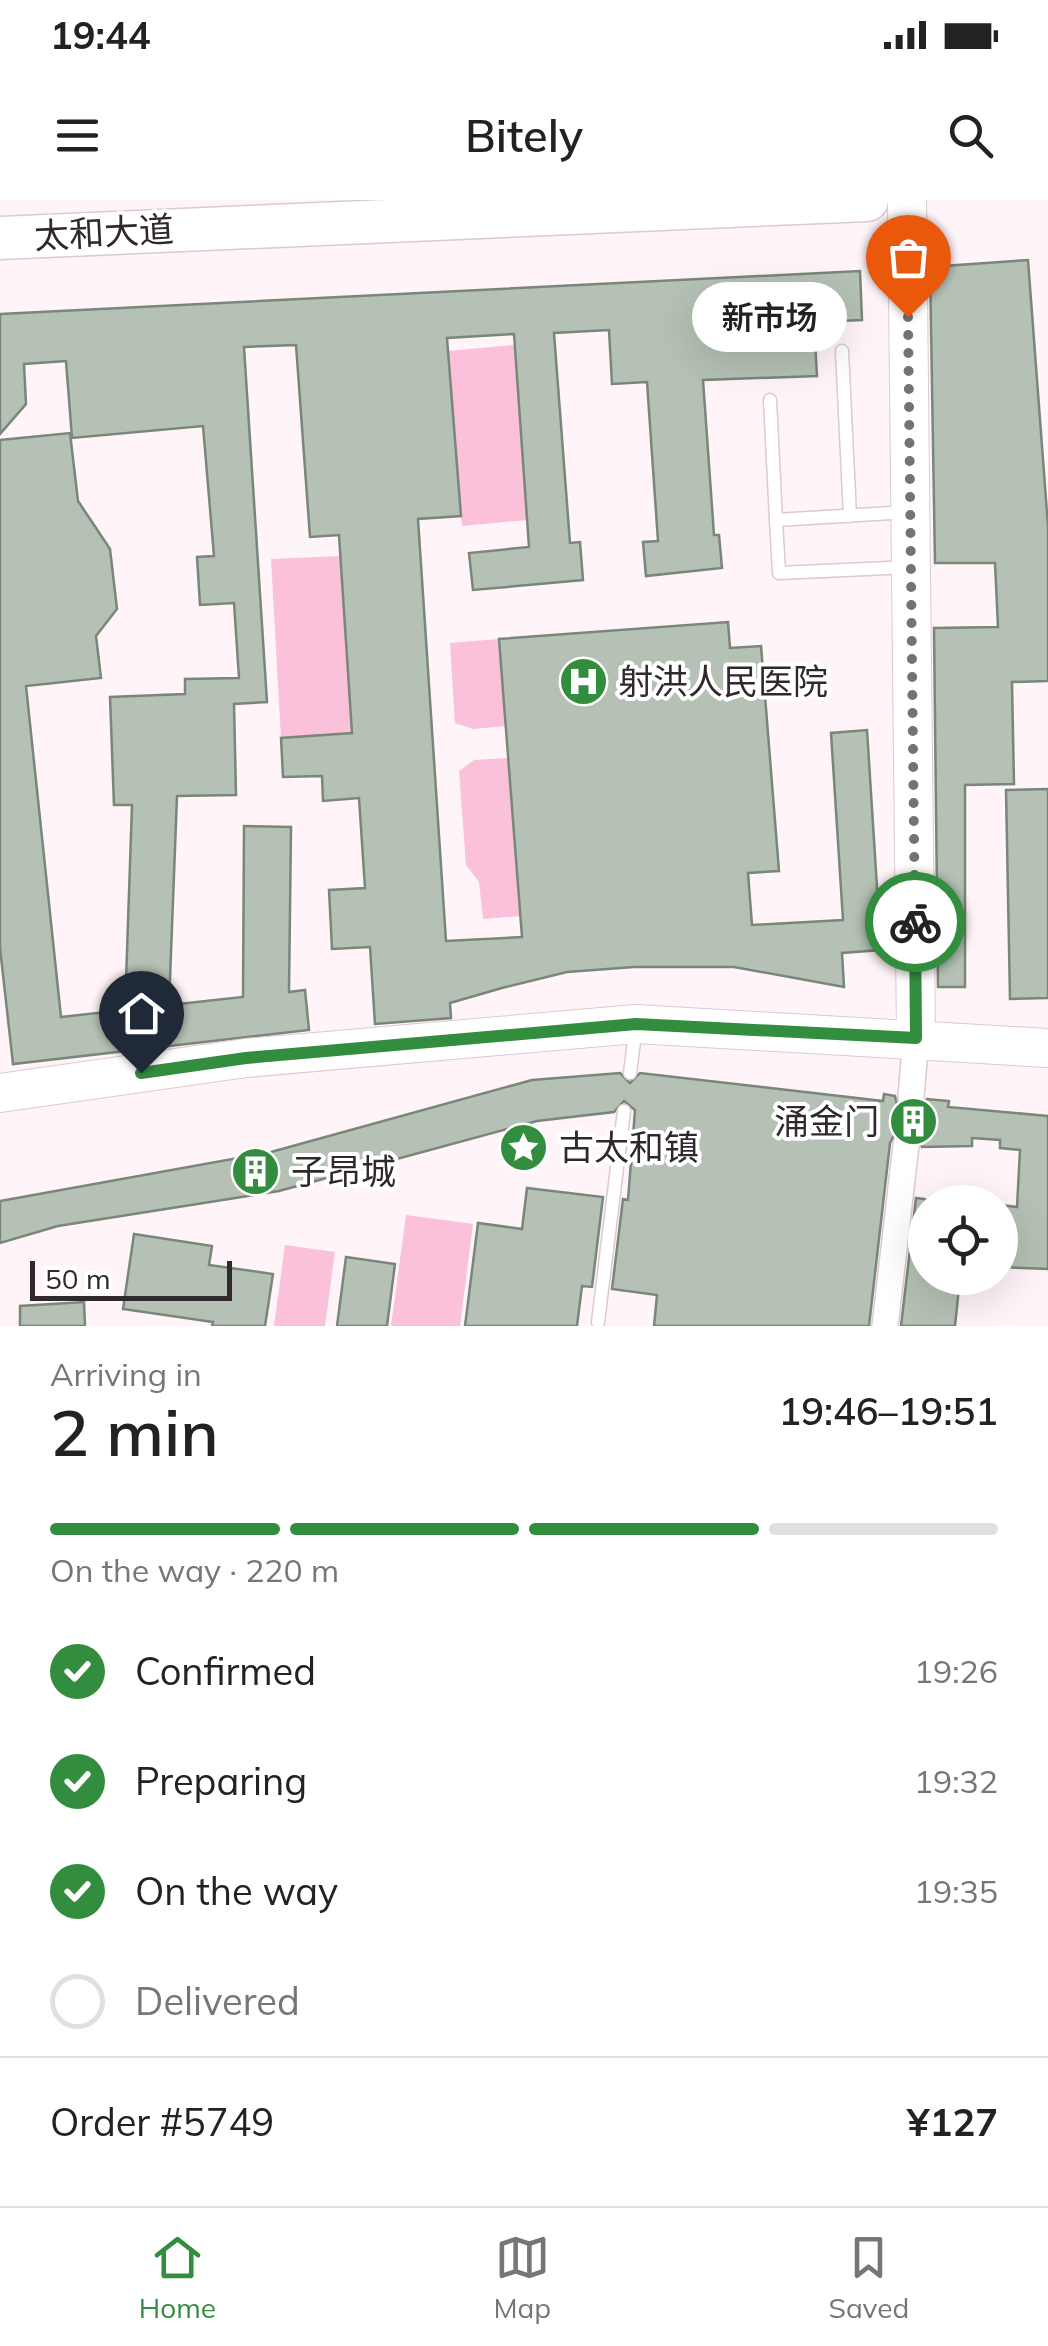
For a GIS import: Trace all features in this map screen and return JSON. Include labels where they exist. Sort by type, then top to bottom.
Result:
[{"type":"main road","name":"太和大道","points":[[0,238],[868,200]]},
{"type":"main road","points":[[907,200],[916,1038]]},
{"type":"main road","points":[[0,1093],[246,1058],[636,1024],[1048,1048]]},
{"type":"street","points":[[911,1098],[916,1038]]},
{"type":"street","points":[[885,1326],[906,1145]]},
{"type":"lane","points":[[842,351],[850,516]]},
{"type":"lane","points":[[770,400],[779,573],[911,566]]},
{"type":"lane","points":[[776,520],[910,512]]},
{"type":"lane","points":[[630,1072],[636,1024]]},
{"type":"lane","points":[[598,1322],[624,1111]]},
{"type":"shaded area","points":[[514,345],[527,520],[462,526],[448,351]]},
{"type":"shaded area","points":[[340,556],[352,733],[281,738],[271,559]]},
{"type":"shaded area","points":[[499,639],[506,726],[473,729],[455,723],[450,643]]},
{"type":"shaded area","points":[[508,758],[521,916],[483,919],[479,882],[466,865],[459,771],[474,760]]},
{"type":"shaded area","points":[[406,1215],[473,1224],[460,1326],[391,1326]]},
{"type":"shaded area","points":[[285,1245],[335,1252],[325,1326],[274,1326]]},
{"type":"building","points":[[1028,260],[1048,526],[1048,681],[1012,682],[1014,784],[965,785],[965,987],[938,987],[934,628],[998,627],[995,563],[935,563],[930,267]]},
{"type":"building","points":[[860,271],[862,320],[814,322],[817,376],[703,380],[714,535],[719,535],[722,568],[646,576],[643,542],[658,541],[647,382],[612,384],[609,330],[554,333],[570,543],[580,542],[583,580],[473,590],[469,553],[529,547],[514,334],[447,338],[461,516],[418,519],[446,941],[522,937],[499,639],[728,622],[730,648],[761,646],[779,871],[748,873],[752,925],[843,920],[831,733],[867,730],[881,950],[842,953],[844,987],[734,967],[567,972],[450,1003],[451,1018],[375,1024],[370,947],[332,949],[329,890],[365,888],[359,798],[323,801],[322,776],[283,777],[281,738],[352,733],[339,535],[310,537],[296,345],[244,347],[267,702],[234,704],[236,795],[177,796],[169,1005],[243,997],[244,826],[291,827],[289,992],[305,990],[309,1030],[13,1064],[0,948],[0,440],[70,433],[78,501],[110,549],[117,609],[96,636],[101,678],[26,686],[61,1017],[125,1010],[132,805],[114,805],[110,697],[185,694],[185,679],[239,678],[234,603],[200,605],[197,557],[214,556],[203,426],[72,438],[66,361],[24,364],[26,404],[0,434],[0,314]]},
{"type":"building","points":[[1048,789],[1048,998],[1010,999],[1006,790]]},
{"type":"building","points":[[620,1073],[630,1083],[640,1073],[883,1101],[884,1094],[895,1096],[897,1105],[909,1113],[919,1111],[927,1099],[949,1101],[948,1107],[1048,1116],[1048,1269],[1018,1268],[1020,1150],[1000,1148],[1000,1140],[972,1138],[972,1146],[922,1147],[916,1133],[907,1129],[894,1135],[890,1143],[869,1326],[654,1326],[657,1295],[612,1289],[623,1199],[628,1200],[635,1110],[624,1101],[614,1112],[537,1121],[279,1191],[58,1226],[0,1243],[0,1201],[271,1152],[532,1080]]},
{"type":"building","points":[[527,1188],[603,1197],[592,1287],[582,1286],[577,1326],[465,1326],[478,1223],[522,1229]]},
{"type":"building","points":[[134,1234],[212,1246],[209,1265],[273,1274],[265,1326],[212,1326],[213,1322],[123,1309]]},
{"type":"building","points":[[346,1257],[395,1264],[387,1326],[337,1326]]},
{"type":"building","points":[[908,1266],[908,1295],[958,1295],[955,1326],[901,1326]]},
{"type":"building","points":[[84,1302],[85,1326],[20,1326],[20,1306]]},
{"type":"tunnel","points":[[906,1145],[911,1097]]},
{"type":"way so far","points":[[908,317],[915,922]]},
{"type":"place","name":"新市场","points":[[908,317]]},
{"type":"place","name":"射洪人民医院","points":[[583,682]]},
{"type":"place","name":"涌金门","points":[[914,1122]]},
{"type":"place","name":"古太和镇","points":[[524,1148]]},
{"type":"place","name":"子昂城","points":[[256,1172]]},
{"type":"route","points":[[141,1073],[246,1058],[636,1024],[916,1038],[915,922]]}]
